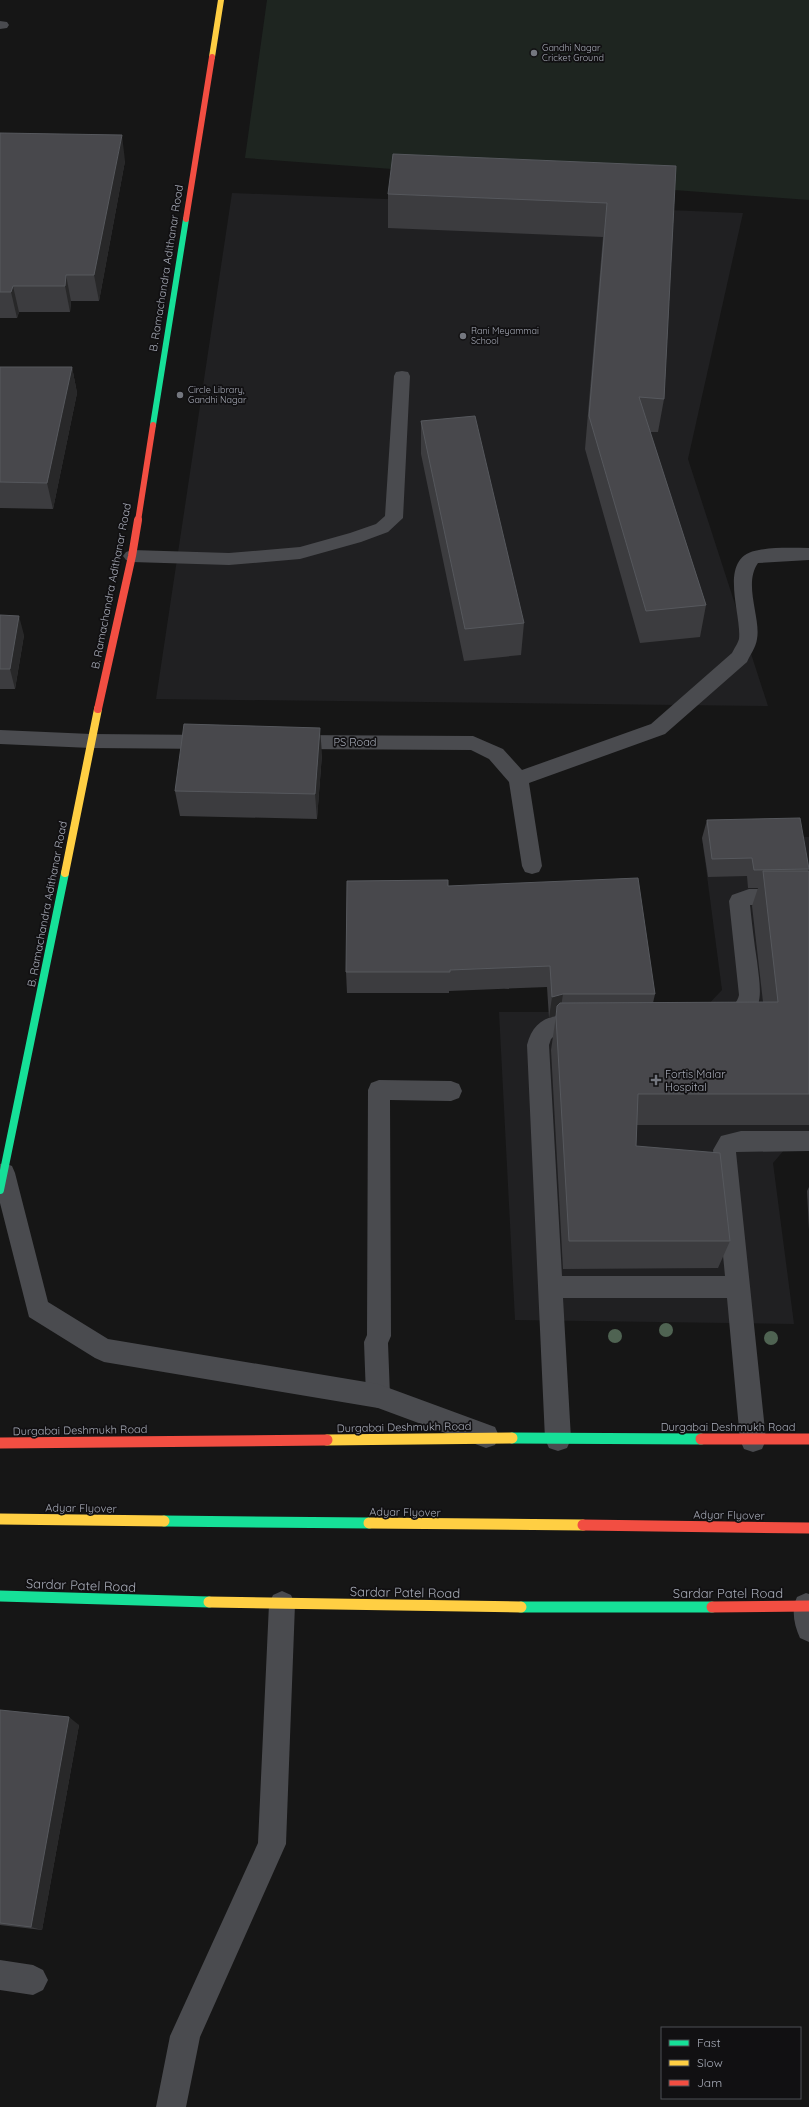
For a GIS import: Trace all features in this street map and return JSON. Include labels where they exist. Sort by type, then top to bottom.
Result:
[{"type":"street","name":"B. Ramachandra Adithanar Road","points":[[2,1182],[41,998],[90,741],[132,556],[221,0]]},
{"type":"street","points":[[132,556],[229,559],[300,553],[355,538],[382,528],[394,518],[402,376]]},
{"type":"street","points":[[532,866],[518,779],[658,729],[740,657],[748,639],[744,589],[746,568],[752,560],[759,556],[809,554]]},
{"type":"street","points":[[0,737],[90,741],[226,742]]},
{"type":"street","name":"PS Road","points":[[274,742],[473,743],[496,754],[518,779]]},
{"type":"street","points":[[706,1024],[729,1021],[740,1014],[748,1005],[750,994],[739,906],[741,899],[749,897],[809,897]]},
{"type":"street","points":[[558,1439],[538,1053],[539,1037],[542,1031],[551,1026],[607,1024]]},
{"type":"street","points":[[378,1396],[376,1342],[379,1336],[379,1090],[451,1091]]},
{"type":"street","points":[[753,1440],[724,1150],[729,1143],[741,1141],[809,1141]]},
{"type":"street","points":[[2,1182],[38,1309],[104,1350],[378,1396],[491,1438]]},
{"type":"street","points":[[551,1287],[737,1287]]},
{"type":"street","name":"Durgabai Deshmukh Road","points":[[0,1443],[491,1438],[809,1439]]},
{"type":"street","name":"Adyar Flyover","points":[[0,1519],[809,1528]]},
{"type":"street","name":"Sardar Patel Road","points":[[0,1596],[282,1604],[557,1607],[808,1614]]},
{"type":"street","points":[[171,2107],[186,2036],[272,1844],[282,1604]]},
{"type":"street","points":[[0,1975],[33,1980]]},
{"type":"shaded area","name":"Gandhi Nagar Cricket Ground","points":[[267,0],[809,0],[809,200],[245,158]]},
{"type":"shaded area","name":"Rani Meyammai School","points":[[232,193],[743,213],[688,459],[768,706],[156,699]]},
{"type":"shaded area","name":"Fortis Malar Hospital","points":[[809,837],[809,1149],[785,1149],[773,1163],[794,1324],[515,1320],[499,1012],[701,1012],[722,990],[702,838]]},
{"type":"building","points":[[0,133],[122,135],[94,275],[66,275],[65,286],[13,286],[11,292],[0,292]]},
{"type":"building","points":[[393,154],[676,166],[664,399],[639,397],[706,605],[646,611],[589,416],[607,203],[388,194]]},
{"type":"building","points":[[0,367],[72,367],[47,483],[0,482]]},
{"type":"building","points":[[475,416],[524,623],[465,629],[421,421]]},
{"type":"building","points":[[0,615],[19,616],[10,669],[0,669]]},
{"type":"building","points":[[184,724],[320,728],[315,794],[175,791]]},
{"type":"building","points":[[800,818],[809,869],[754,870],[752,858],[712,859],[707,820]]},
{"type":"building","points":[[763,871],[809,871],[809,1094],[638,1094],[636,1146],[720,1153],[730,1241],[569,1241],[556,1017],[557,1006],[560,1003],[778,1002]]},
{"type":"building","points":[[638,878],[655,994],[563,994],[552,997],[550,966],[450,970],[450,972],[346,972],[347,881],[448,880],[448,886]]},
{"type":"building","points":[[0,1710],[69,1717],[31,1927],[0,1923]]},
{"type":"traffic: fast","points":[[153,425],[186,219]]},
{"type":"traffic: fast","points":[[0,1190],[65,873]]},
{"type":"traffic: fast","points":[[512,1438],[701,1439]]},
{"type":"traffic: fast","points":[[164,1521],[369,1523]]},
{"type":"traffic: fast","points":[[0,1596],[209,1602]]},
{"type":"traffic: fast","points":[[521,1607],[712,1607]]},
{"type":"traffic: slow","points":[[212,57],[221,0]]},
{"type":"traffic: slow","points":[[65,873],[98,709]]},
{"type":"traffic: slow","points":[[327,1440],[512,1438]]},
{"type":"traffic: slow","points":[[0,1519],[164,1521]]},
{"type":"traffic: slow","points":[[369,1523],[583,1525]]},
{"type":"traffic: slow","points":[[209,1602],[521,1607]]},
{"type":"traffic: jam","points":[[186,219],[212,57]]},
{"type":"traffic: jam","points":[[98,709],[132,556],[153,425]]},
{"type":"traffic: jam","points":[[701,1439],[809,1439]]},
{"type":"traffic: jam","points":[[0,1443],[327,1440]]},
{"type":"traffic: jam","points":[[583,1525],[809,1528]]},
{"type":"traffic: jam","points":[[712,1607],[809,1606]]},
{"type":"place","name":"Gandhi Nagar Cricket Ground","points":[[534,53]]},
{"type":"place","name":"Rani Meyammai School","points":[[463,336]]},
{"type":"place","name":"Circle Library, Gandhi Nagar","points":[[180,395]]},
{"type":"place","name":"Fortis Malar Hospital","points":[[656,1080]]}]
